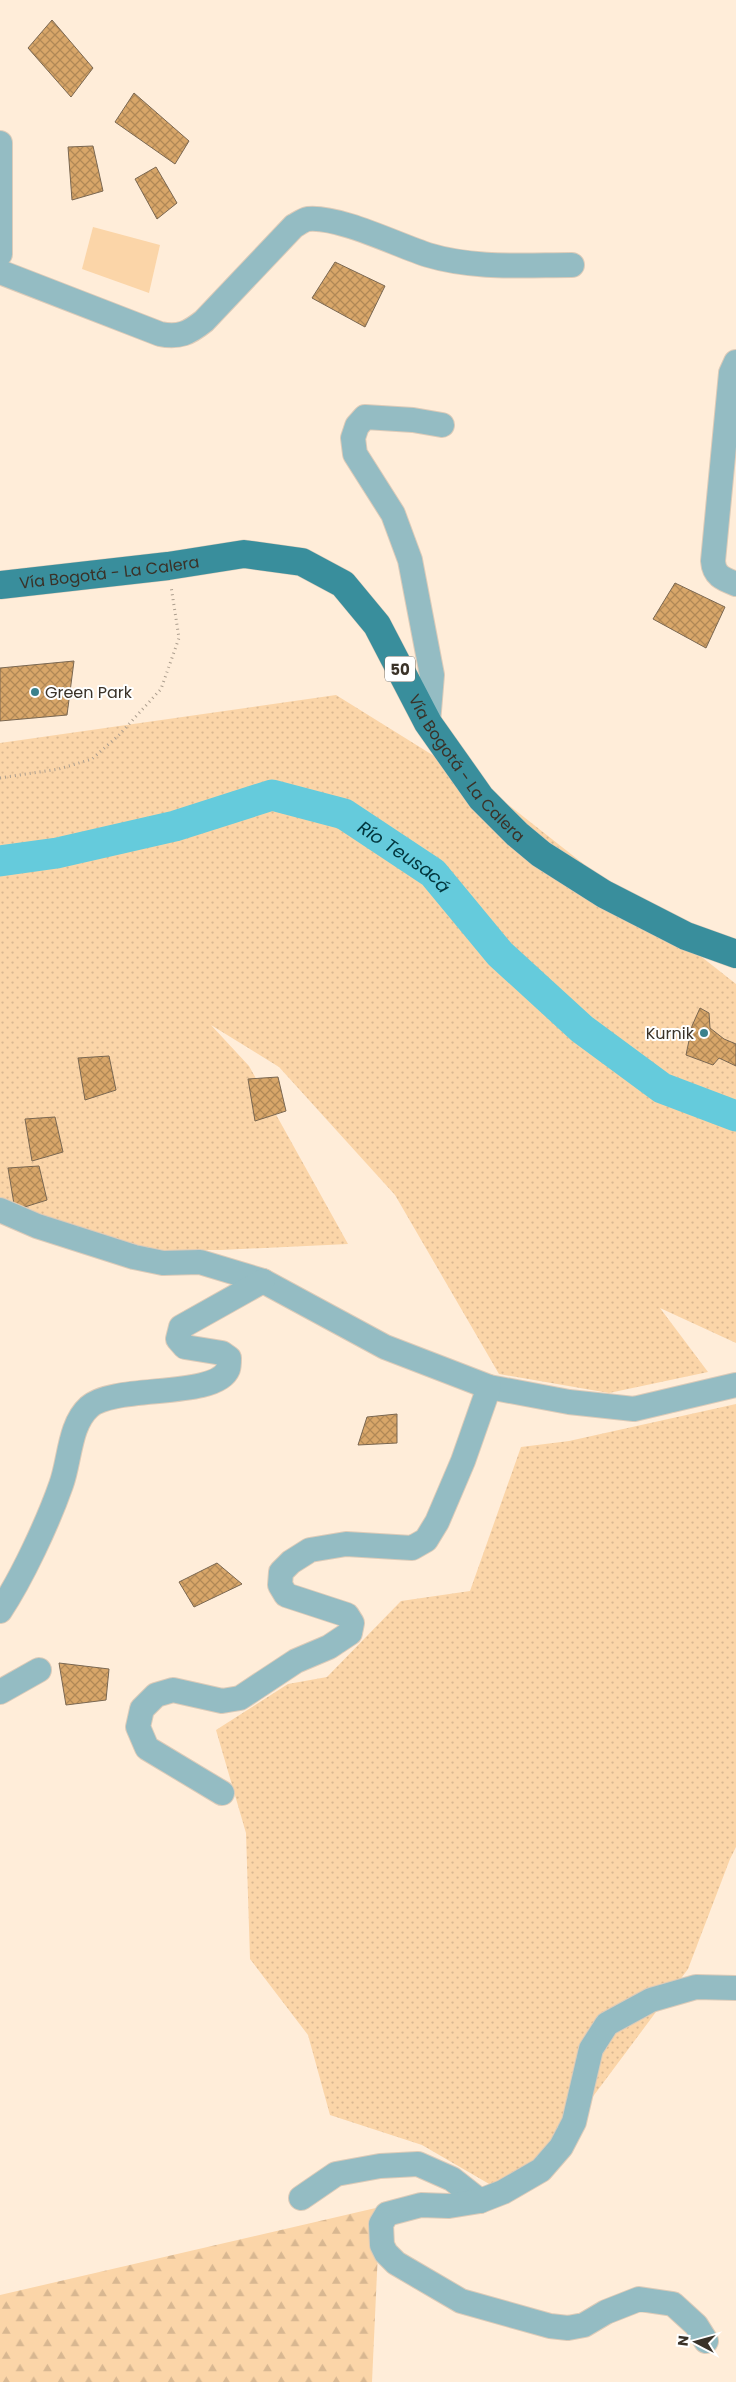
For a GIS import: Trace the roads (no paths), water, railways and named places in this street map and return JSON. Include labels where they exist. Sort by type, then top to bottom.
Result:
[{"type":"main road","name":"Vía Bogotá - La Calera","points":[[0,585],[168,566],[244,554],[302,562],[343,584],[377,625],[428,724],[481,798],[541,854],[604,894],[686,936],[736,954]]},
{"type":"street","points":[[0,143],[0,254]]},
{"type":"street","points":[[0,272],[160,334],[175,337],[189,333],[204,321],[294,226],[306,219],[328,220],[380,236],[428,255],[457,262],[484,265],[572,265]]},
{"type":"street","points":[[736,362],[731,373],[714,570],[720,578],[736,584]]},
{"type":"street","points":[[428,724],[432,675],[410,560],[393,514],[355,454],[353,438],[357,426],[365,417],[413,420],[442,425]]},
{"type":"street","points":[[0,1210],[37,1226],[134,1257],[163,1263],[200,1262],[263,1281],[385,1347],[488,1387],[570,1402],[634,1409],[736,1385]]},
{"type":"street","points":[[0,1611],[38,1538],[62,1484],[80,1418],[90,1406],[103,1400],[182,1389],[219,1379],[228,1370],[229,1358],[222,1353],[185,1347],[178,1338],[181,1327],[263,1281]]},
{"type":"street","points":[[222,1793],[147,1748],[138,1727],[142,1709],[156,1695],[173,1690],[222,1701],[240,1698],[296,1661],[329,1647],[350,1633],[352,1623],[347,1615],[286,1595],[280,1585],[281,1572],[291,1562],[310,1550],[346,1544],[412,1548],[426,1540],[437,1522],[463,1461],[488,1387]]},
{"type":"street","points":[[0,1692],[39,1670]]},
{"type":"street","points":[[706,2341],[696,2325],[673,2304],[639,2299],[606,2312],[584,2325],[568,2328],[550,2326],[461,2301],[396,2263],[386,2254],[382,2245],[381,2224],[387,2214],[420,2205],[449,2206],[480,2201],[504,2192],[541,2170],[561,2148],[574,2122],[592,2049],[607,2024],[651,2000],[696,1987],[736,1988]]},
{"type":"street","points":[[301,2198],[336,2174],[380,2166],[418,2164],[452,2179],[480,2201]]},
{"type":"waterway","name":"Río Teusacá","points":[[0,861],[57,853],[175,826],[272,795],[344,814],[433,873],[500,954],[582,1029],[662,1088],[736,1116]]},
{"type":"place","name":"Green Park","points":[[35,692]]},
{"type":"place","name":"Kurnik","points":[[704,1033]]}]
